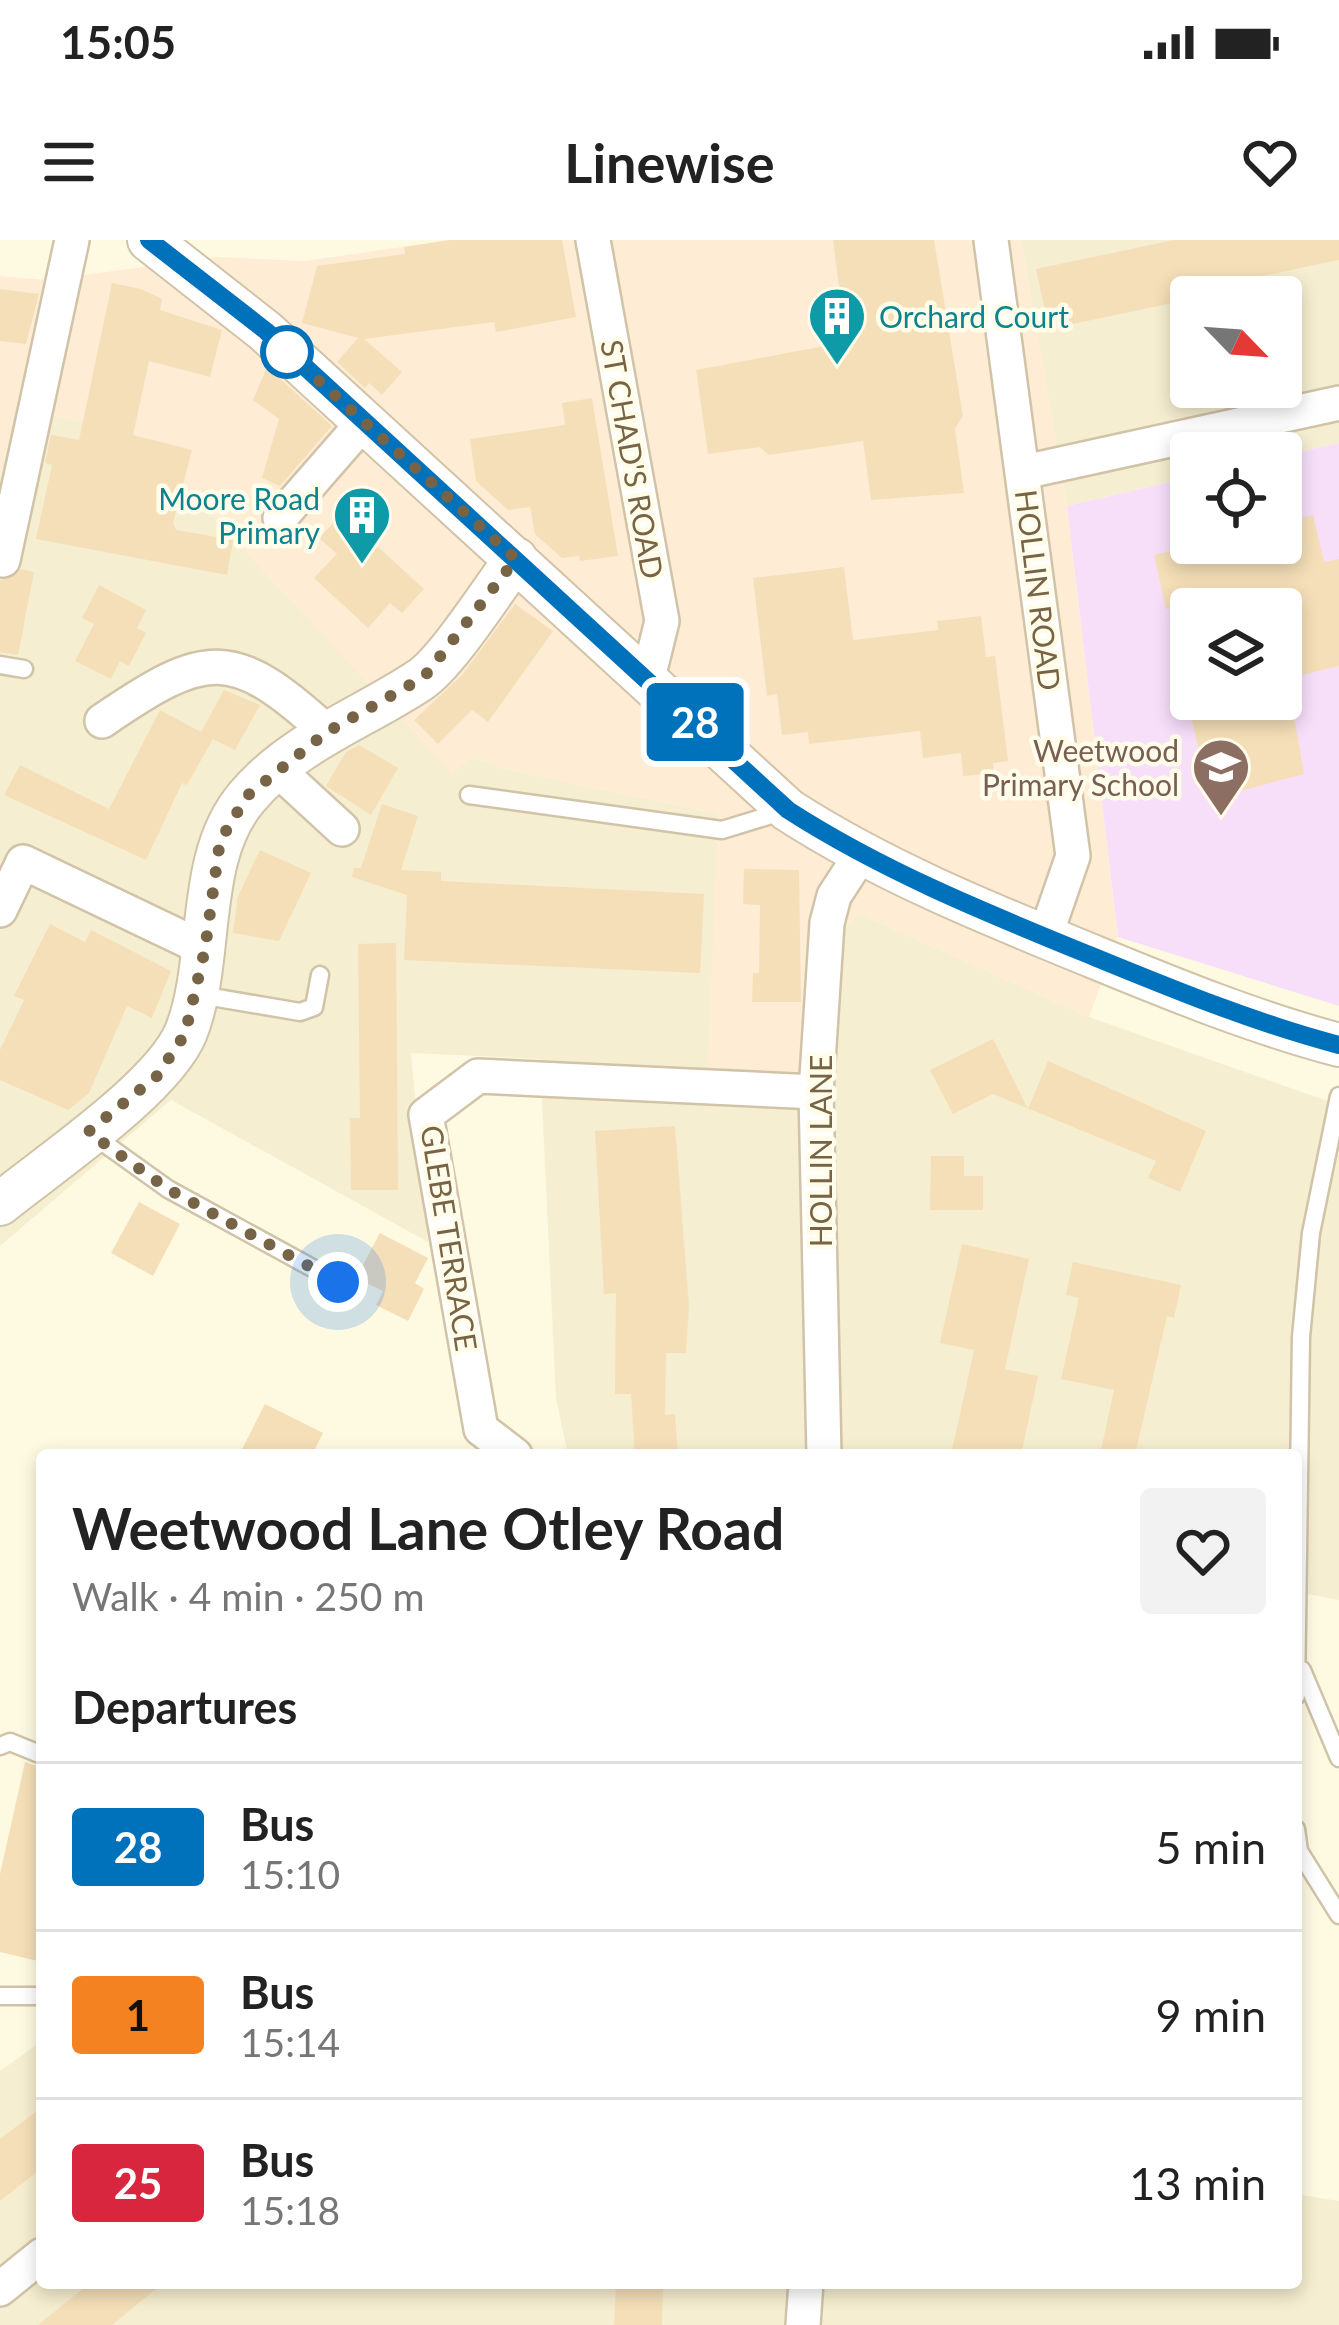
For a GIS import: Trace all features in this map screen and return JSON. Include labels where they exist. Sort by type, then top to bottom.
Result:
[{"type":"street","points":[[3,560],[73,240]]},
{"type":"street","points":[[149,240],[266,331],[788,810],[860,856],[1045,937],[1220,1008],[1339,1045]]},
{"type":"street","name":"ST CHAD'S ROAD","points":[[593,240],[662,621],[648,678]]},
{"type":"street","name":"HOLLIN ROAD","points":[[991,240],[1073,856],[1045,937]]},
{"type":"street","points":[[1024,472],[1339,403]]},
{"type":"street","points":[[280,518],[363,423]]},
{"type":"street","points":[[0,1204],[157,1076],[185,1034],[205,949],[220,841],[247,796],[327,732],[424,677],[516,559]]},
{"type":"street","points":[[102,722],[168,676],[231,669],[274,683],[327,732]]},
{"type":"street","points":[[279,771],[342,829]]},
{"type":"street","name":"HOLLIN LANE","points":[[824,1449],[816,1092],[826,923],[834,896],[860,856]]},
{"type":"street","points":[[0,910],[22,862],[205,949]]},
{"type":"street","name":"GLEBE TERRACE","points":[[507,1449],[481,1429],[426,1115],[478,1076],[816,1092]]},
{"type":"street","points":[[0,2289],[36,2260]]},
{"type":"street","points":[[803,2325],[806,2289]]},
{"type":"lane","points":[[0,665],[24,669]]},
{"type":"lane","points":[[469,795],[722,830],[788,810]]},
{"type":"lane","points":[[194,994],[300,1012],[314,1007],[320,974]]},
{"type":"lane","points":[[1300,1449],[1300,1337],[1311,1233],[1339,1096]]},
{"type":"lane","points":[[88,1132],[168,1189],[338,1282]]},
{"type":"lane","points":[[1302,1671],[1339,1758]]},
{"type":"lane","points":[[0,1746],[10,1742],[36,1753]]},
{"type":"lane","points":[[1302,1856],[1339,1915]]},
{"type":"lane","points":[[0,1996],[36,1996]]},
{"type":"shaded area","points":[[450,240],[1021,240],[1067,506],[1118,937],[1089,1017],[860,914],[845,927],[839,953],[835,1075],[708,1066],[718,814],[501,768],[472,757],[452,774],[134,432],[18,408],[0,477],[0,276],[47,280],[217,257],[305,261]]},
{"type":"shaded area","points":[[1021,240],[1339,240],[1339,443],[1302,451],[1302,432],[1170,432],[1170,482],[1067,506]]},
{"type":"shaded area","points":[[17,408],[134,432],[385,700],[472,757],[501,768],[718,814],[839,953],[845,926],[860,914],[1089,1017],[1339,1105],[1339,1600],[1302,1593],[1302,1449],[567,1449],[556,1398],[540,1059],[411,1053],[428,1242],[171,1100],[0,1246],[0,477]]},
{"type":"shaded area","name":"Weetwood Primary School","points":[[1339,443],[1339,1006],[1118,937],[1067,506],[1170,482],[1170,564],[1302,564],[1302,451]]},
{"type":"shaded area","points":[[36,2045],[36,2289],[1302,2289],[1302,2195],[1339,2201],[1339,2325],[0,2325],[0,2071]]},
{"type":"building","points":[[450,240],[562,240],[576,317],[496,332],[494,322],[364,339],[402,372],[382,395],[369,383],[365,388],[337,362],[358,338],[302,323],[317,266],[405,254],[404,247]]},
{"type":"building","name":"Orchard Court","points":[[833,240],[934,240],[963,416],[955,429],[964,493],[871,500],[863,441],[769,455],[760,447],[708,454],[696,370],[846,342]]},
{"type":"building","points":[[1174,240],[1339,240],[1339,260],[1261,276],[1170,276],[1170,303],[1049,329],[1036,269]]},
{"type":"building","points":[[112,283],[162,299],[160,310],[222,330],[210,377],[149,361],[133,435],[192,450],[173,523],[176,530],[233,540],[227,575],[36,539],[52,465],[45,463],[51,435],[79,440]]},
{"type":"building","points":[[0,289],[39,294],[26,344],[0,341]]},
{"type":"building","points":[[267,367],[332,426],[280,486],[262,478],[279,419],[253,400]]},
{"type":"building","points":[[592,398],[618,556],[580,561],[579,556],[562,558],[535,534],[530,507],[508,510],[476,481],[470,439],[565,425],[562,403]]},
{"type":"building","name":"Moore Road Primary","points":[[342,514],[424,589],[402,613],[390,603],[368,628],[314,578],[337,554],[319,538]]},
{"type":"building","points":[[1313,515],[1324,562],[1339,559],[1339,666],[1302,675],[1302,588],[1170,588],[1170,609],[1166,609],[1154,555],[1170,551],[1170,564],[1302,564],[1302,518]]},
{"type":"building","points":[[844,567],[853,640],[938,630],[937,621],[981,616],[986,657],[995,656],[1008,761],[993,763],[994,773],[963,776],[961,753],[923,758],[920,731],[809,744],[808,732],[782,735],[777,694],[767,696],[753,578]]},
{"type":"building","points":[[21,569],[34,572],[18,655],[0,652],[0,581]]},
{"type":"building","points":[[99,585],[146,610],[137,628],[146,633],[129,666],[120,661],[111,679],[75,661],[94,624],[82,618]]},
{"type":"building","points":[[515,604],[553,631],[488,722],[472,710],[438,744],[414,720],[462,675]]},
{"type":"building","points":[[224,690],[260,705],[235,750],[213,739],[187,785],[182,783],[146,860],[4,795],[20,765],[109,809],[160,710],[201,732]]},
{"type":"building","points":[[1192,720],[1295,720],[1304,774],[1210,799]]},
{"type":"building","points":[[359,745],[398,768],[371,815],[326,786],[346,752]]},
{"type":"building","points":[[382,804],[418,816],[401,870],[441,872],[441,881],[704,894],[700,973],[404,960],[407,895],[352,877],[354,868],[361,868]]},
{"type":"building","points":[[260,850],[311,873],[279,941],[233,933],[238,896]]},
{"type":"building","points":[[744,869],[799,870],[801,1002],[752,1002],[753,973],[759,973],[760,905],[743,904]]},
{"type":"building","points":[[50,924],[85,942],[91,930],[171,971],[152,1018],[127,1006],[89,1093],[68,1110],[0,1080],[0,1050],[24,1000],[14,996]]},
{"type":"building","points":[[396,943],[398,1190],[351,1190],[350,1118],[360,1118],[358,944]]},
{"type":"building","points":[[993,1039],[1028,1108],[993,1094],[953,1114],[930,1070]]},
{"type":"building","points":[[1048,1061],[1206,1131],[1180,1192],[1148,1178],[1156,1161],[1028,1108]]},
{"type":"building","points":[[675,1126],[689,1307],[686,1353],[666,1353],[665,1415],[675,1414],[678,1449],[635,1449],[631,1394],[615,1394],[616,1293],[604,1294],[595,1131]]},
{"type":"building","points":[[931,1156],[964,1156],[964,1176],[983,1176],[983,1210],[930,1210]]},
{"type":"building","points":[[139,1202],[180,1224],[153,1276],[111,1253]]},
{"type":"building","points":[[380,1233],[428,1258],[415,1283],[424,1289],[408,1321],[376,1305],[383,1291],[356,1278]]},
{"type":"building","points":[[962,1244],[1029,1259],[1005,1369],[1038,1376],[1022,1449],[952,1449],[974,1350],[940,1343]]},
{"type":"building","points":[[1073,1262],[1181,1285],[1174,1318],[1167,1316],[1136,1449],[1101,1449],[1114,1390],[1061,1379],[1079,1298],[1066,1295]]},
{"type":"building","points":[[265,1404],[323,1433],[315,1449],[242,1449]]},
{"type":"building","points":[[25,1762],[36,1766],[36,1961],[0,1952],[0,1874]]},
{"type":"building","points":[[36,2112],[36,2173],[0,2201],[0,2139]]},
{"type":"building","points":[[83,2289],[156,2289],[112,2325],[38,2325]]},
{"type":"building","points":[[616,2289],[663,2289],[662,2325],[614,2325]]},
{"type":"bus line","name":"28","points":[[149,240],[266,331],[788,810],[860,856],[1045,937],[1220,1008],[1339,1045]]},
{"type":"place","name":"Orchard Court","points":[[837,367]]},
{"type":"place","name":"Moore Road Primary","points":[[362,566]]},
{"type":"place","name":"Weetwood Primary School","points":[[1221,818]]},
{"type":"route","points":[[287,352],[516,559],[424,677],[327,732],[247,796],[220,841],[205,949],[185,1034],[157,1076],[88,1132],[168,1189],[338,1282]]}]
